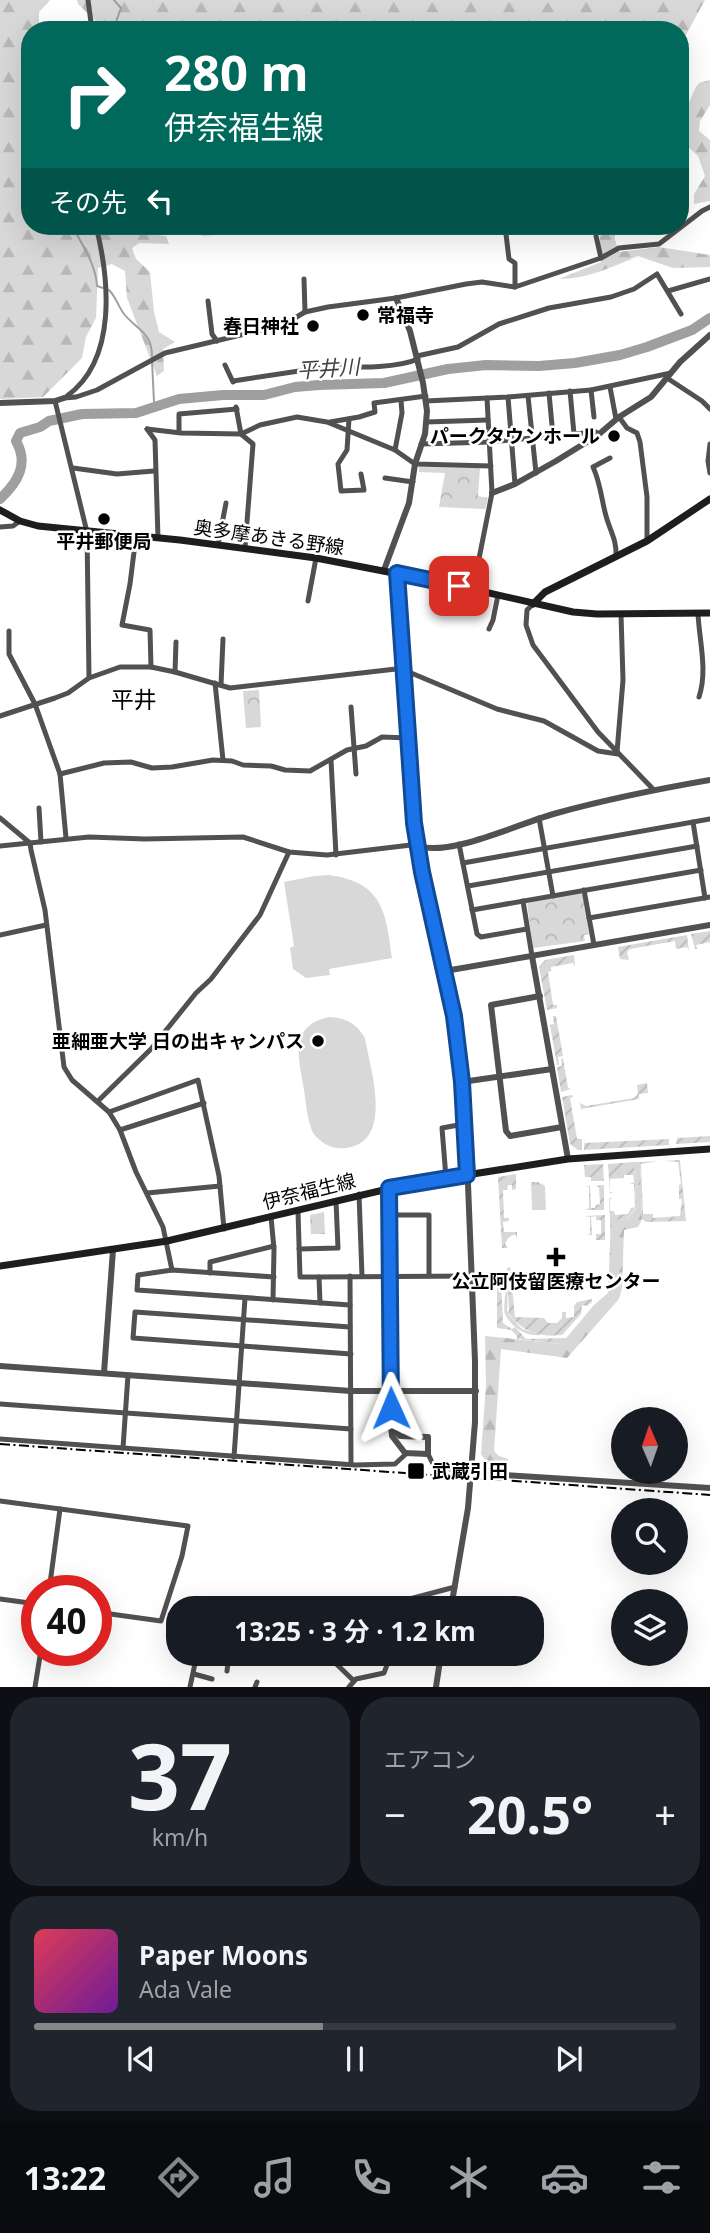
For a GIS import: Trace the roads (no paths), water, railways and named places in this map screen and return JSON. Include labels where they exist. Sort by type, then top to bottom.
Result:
[{"type":"main road","points":[[533,604],[545,592],[647,541],[710,499]]},
{"type":"main road","name":"奥多摩あきる野線","points":[[1,511],[20,521],[38,526],[245,548],[384,570],[573,612],[710,613]]},
{"type":"main road","name":"伊奈福生線","points":[[0,1266],[167,1241],[359,1194],[446,1178],[568,1159],[710,1149]]},
{"type":"street","points":[[88,0],[91,21]]},
{"type":"street","points":[[689,221],[710,208]]},
{"type":"street","points":[[0,403],[56,404],[75,389],[89,371],[101,338],[107,285],[98,235]]},
{"type":"street","points":[[506,235],[509,259],[515,263],[515,286]]},
{"type":"street","points":[[596,235],[601,258]]},
{"type":"street","points":[[64,398],[97,390],[164,353],[284,326],[305,312],[482,282],[515,286],[601,258],[619,248],[659,244],[671,235]]},
{"type":"street","points":[[225,365],[233,382],[328,366],[405,365],[458,347],[499,324],[549,308],[611,297],[634,289],[657,274],[681,314]]},
{"type":"street","points":[[304,279],[305,312]]},
{"type":"street","points":[[668,291],[710,279]]},
{"type":"street","points":[[384,570],[409,503],[415,464],[426,422],[426,399],[418,359],[396,298]]},
{"type":"street","points":[[208,301],[212,334],[217,341]]},
{"type":"street","points":[[492,493],[536,473],[650,397],[710,335]]},
{"type":"street","points":[[327,422],[375,412],[374,403],[528,396],[591,390],[669,375],[710,409]]},
{"type":"street","points":[[610,387],[617,418],[626,428],[637,433],[640,442],[647,496],[647,541]]},
{"type":"street","points":[[591,390],[594,417]]},
{"type":"street","points":[[570,391],[574,434]]},
{"type":"street","points":[[549,393],[553,436]]},
{"type":"street","points":[[528,396],[536,473]]},
{"type":"street","points":[[508,397],[515,484]]},
{"type":"street","points":[[473,589],[492,493],[487,398]]},
{"type":"street","points":[[395,450],[402,413],[401,400]]},
{"type":"street","points":[[56,404],[87,532],[89,678]]},
{"type":"street","points":[[179,431],[179,414],[236,408],[241,434],[253,444],[245,548]]},
{"type":"street","points":[[158,538],[155,440],[147,429],[241,434],[260,425],[297,417],[327,422],[395,450],[415,464],[491,466]]},
{"type":"street","points":[[349,419],[346,450],[338,464],[341,491],[364,490],[361,474]]},
{"type":"street","points":[[426,422],[488,420]]},
{"type":"street","points":[[422,444],[490,442],[596,432]]},
{"type":"street","points":[[710,444],[710,473]]},
{"type":"street","points":[[610,458],[593,467],[599,480],[605,514],[617,542],[616,557]]},
{"type":"street","points":[[73,468],[117,474],[154,471]]},
{"type":"street","points":[[385,478],[414,482]]},
{"type":"street","points":[[218,545],[226,503]]},
{"type":"street","points":[[0,527],[13,526],[20,521]]},
{"type":"street","points":[[135,536],[122,625],[150,630],[151,667]]},
{"type":"street","points":[[311,597],[316,558]]},
{"type":"street","points":[[397,573],[418,846],[454,1016],[462,1082],[476,1391],[472,1473],[453,1596]]},
{"type":"street","points":[[489,629],[498,595]]},
{"type":"street","points":[[533,604],[527,610],[526,625],[533,645],[586,717],[654,789]]},
{"type":"street","points":[[698,613],[699,634],[703,643],[703,679],[699,696]]},
{"type":"street","points":[[618,753],[623,680],[621,614]]},
{"type":"street","points":[[9,631],[9,654],[35,705],[60,774],[66,838]]},
{"type":"street","points":[[223,639],[218,684],[223,760]]},
{"type":"street","points":[[175,672],[176,642]]},
{"type":"street","points":[[702,657],[710,657]]},
{"type":"street","points":[[0,716],[68,693],[89,678],[120,667],[151,667],[230,688],[396,669],[496,709],[544,721],[598,751],[618,753]]},
{"type":"street","points":[[351,707],[355,774]]},
{"type":"street","points":[[60,774],[104,764],[131,762],[152,768],[223,760],[312,771],[354,748],[366,746],[382,737],[409,738]]},
{"type":"street","points":[[331,760],[336,855]]},
{"type":"street","points":[[0,846],[66,838],[243,837],[289,852],[336,855],[411,845],[426,849],[459,844],[540,818],[654,789],[710,779]]},
{"type":"street","points":[[38,808],[41,842]]},
{"type":"street","points":[[0,818],[30,843],[41,891],[59,1011],[64,1067],[72,1080],[109,1112],[120,1130],[136,1172],[163,1227],[172,1270]]},
{"type":"street","points":[[540,818],[553,896]]},
{"type":"street","points":[[463,863],[710,819]]},
{"type":"street","points":[[589,918],[708,897],[692,822]]},
{"type":"street","points":[[459,844],[477,934],[481,937],[527,929]]},
{"type":"street","points":[[468,886],[696,846]]},
{"type":"street","points":[[98,1101],[156,1043],[196,993],[211,979],[260,915],[289,852]]},
{"type":"street","points":[[472,910],[701,870]]},
{"type":"street","points":[[584,890],[594,945]]},
{"type":"street","points":[[523,901],[568,1159]]},
{"type":"street","points":[[0,935],[46,925]]},
{"type":"street","points":[[445,971],[710,925]]},
{"type":"street","points":[[540,996],[491,1005],[508,1134],[510,1136],[562,1127]]},
{"type":"street","points":[[462,1082],[552,1069]]},
{"type":"street","points":[[109,1112],[198,1080],[220,1186],[224,1229]]},
{"type":"street","points":[[120,1130],[204,1103]]},
{"type":"street","points":[[446,1178],[442,1128],[464,1124]]},
{"type":"street","points":[[147,1193],[220,1186]]},
{"type":"street","points":[[389,1188],[391,1426],[392,1436],[407,1453]]},
{"type":"street","points":[[359,1194],[362,1276]]},
{"type":"street","points":[[299,1249],[338,1248],[336,1201]]},
{"type":"street","points":[[298,1211],[300,1277],[472,1276]]},
{"type":"street","points":[[390,1215],[429,1215],[429,1276]]},
{"type":"street","points":[[271,1217],[274,1247],[273,1300]]},
{"type":"street","points":[[210,1273],[211,1262],[274,1247]]},
{"type":"street","points":[[104,1373],[113,1250]]},
{"type":"street","points":[[274,1277],[172,1270],[138,1275],[137,1290],[350,1305]]},
{"type":"street","points":[[350,1276],[351,1464]]},
{"type":"street","points":[[319,1277],[320,1303]]},
{"type":"street","points":[[234,1457],[245,1298]]},
{"type":"street","points":[[350,1327],[135,1312],[133,1338],[351,1354]]},
{"type":"street","points":[[0,1366],[351,1391],[476,1391]]},
{"type":"street","points":[[123,1448],[128,1375]]},
{"type":"street","points":[[0,1404],[351,1429]]},
{"type":"street","points":[[391,1426],[400,1436],[428,1437],[428,1454],[434,1466],[472,1473],[710,1488]]},
{"type":"street","points":[[0,1439],[351,1464],[395,1464],[407,1453],[428,1454]]},
{"type":"street","points":[[0,1501],[188,1526],[180,1563],[161,1621],[112,1614]]},
{"type":"street","points":[[51,1575],[60,1509]]},
{"type":"street","points":[[421,1596],[455,1587]]},
{"type":"street","points":[[0,1600],[21,1603]]},
{"type":"street","points":[[35,1687],[38,1666]]},
{"type":"street","points":[[190,1687],[195,1666]]},
{"type":"street","points":[[227,1671],[228,1666]]},
{"type":"street","points":[[338,1666],[354,1681]]},
{"type":"street","points":[[349,1687],[354,1681],[384,1674],[387,1666]]},
{"type":"street","points":[[436,1687],[440,1666]]},
{"type":"street","points":[[194,1674],[212,1679]]},
{"type":"waterway","points":[[114,0],[121,8],[116,21]]},
{"type":"waterway","points":[[77,235],[91,263],[97,286],[103,288]]},
{"type":"waterway","points":[[109,290],[124,314],[146,336],[152,356]]},
{"type":"waterway","name":"平井川","points":[[0,499],[20,472],[22,457],[16,441],[20,433],[40,427],[49,421],[82,414],[136,413],[179,399],[264,395],[295,387],[319,385],[384,383],[448,369],[486,365],[539,366],[575,363],[647,347],[692,330],[710,318]]},
{"type":"waterway","points":[[152,361],[154,402],[158,406]]},
{"type":"railway","points":[[0,1444],[710,1495]]},
{"type":"place","name":"常福寺","points":[[363,315]]},
{"type":"place","name":"春日神社","points":[[313,326]]},
{"type":"place","name":"パークタウンホール","points":[[614,436]]},
{"type":"place","name":"平井郵便局","points":[[104,519]]},
{"type":"place","name":"亜細亜大学 日の出キャンパス","points":[[318,1041]]},
{"type":"place","name":"公立阿伎留医療センター","points":[[556,1257]]},
{"type":"place","name":"武蔵引田","points":[[416,1471]]},
{"type":"district","name":"平井","points":[[134,699]]}]
